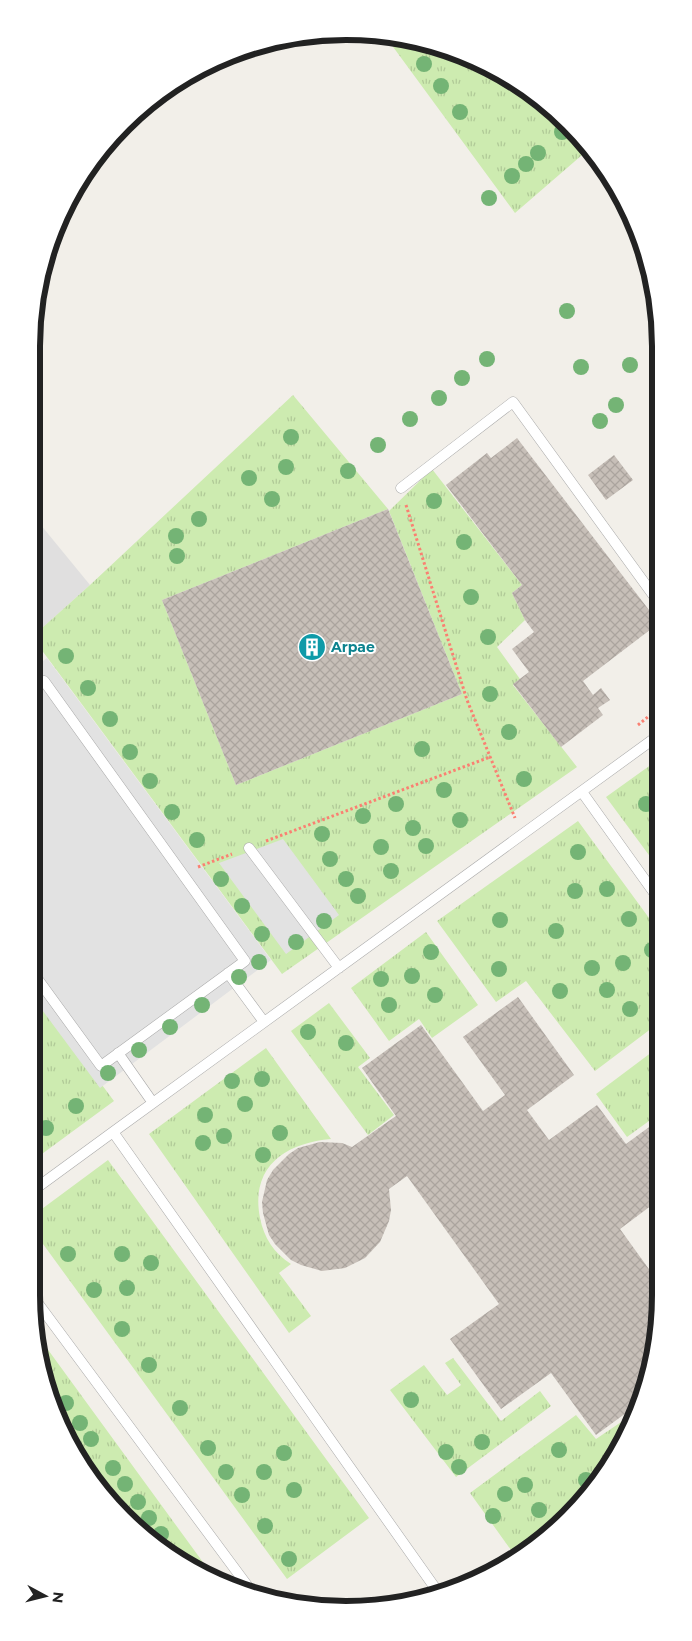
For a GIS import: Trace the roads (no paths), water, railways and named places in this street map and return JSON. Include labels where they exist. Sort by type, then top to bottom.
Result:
[{"type":"lane","points":[[401,488],[513,402],[652,594]]},
{"type":"lane","points":[[40,684],[44,681],[246,961],[100,1066],[40,983]]},
{"type":"lane","points":[[40,1185],[652,740]]},
{"type":"lane","points":[[582,792],[652,890]]},
{"type":"lane","points":[[249,848],[339,968]]},
{"type":"lane","points":[[228,974],[264,1022]]},
{"type":"lane","points":[[118,1053],[153,1103]]},
{"type":"lane","points":[[113,1132],[435,1588]]},
{"type":"lane","points":[[41,1307],[246,1584]]},
{"type":"place","name":"Arpae","points":[[312,647]]}]
